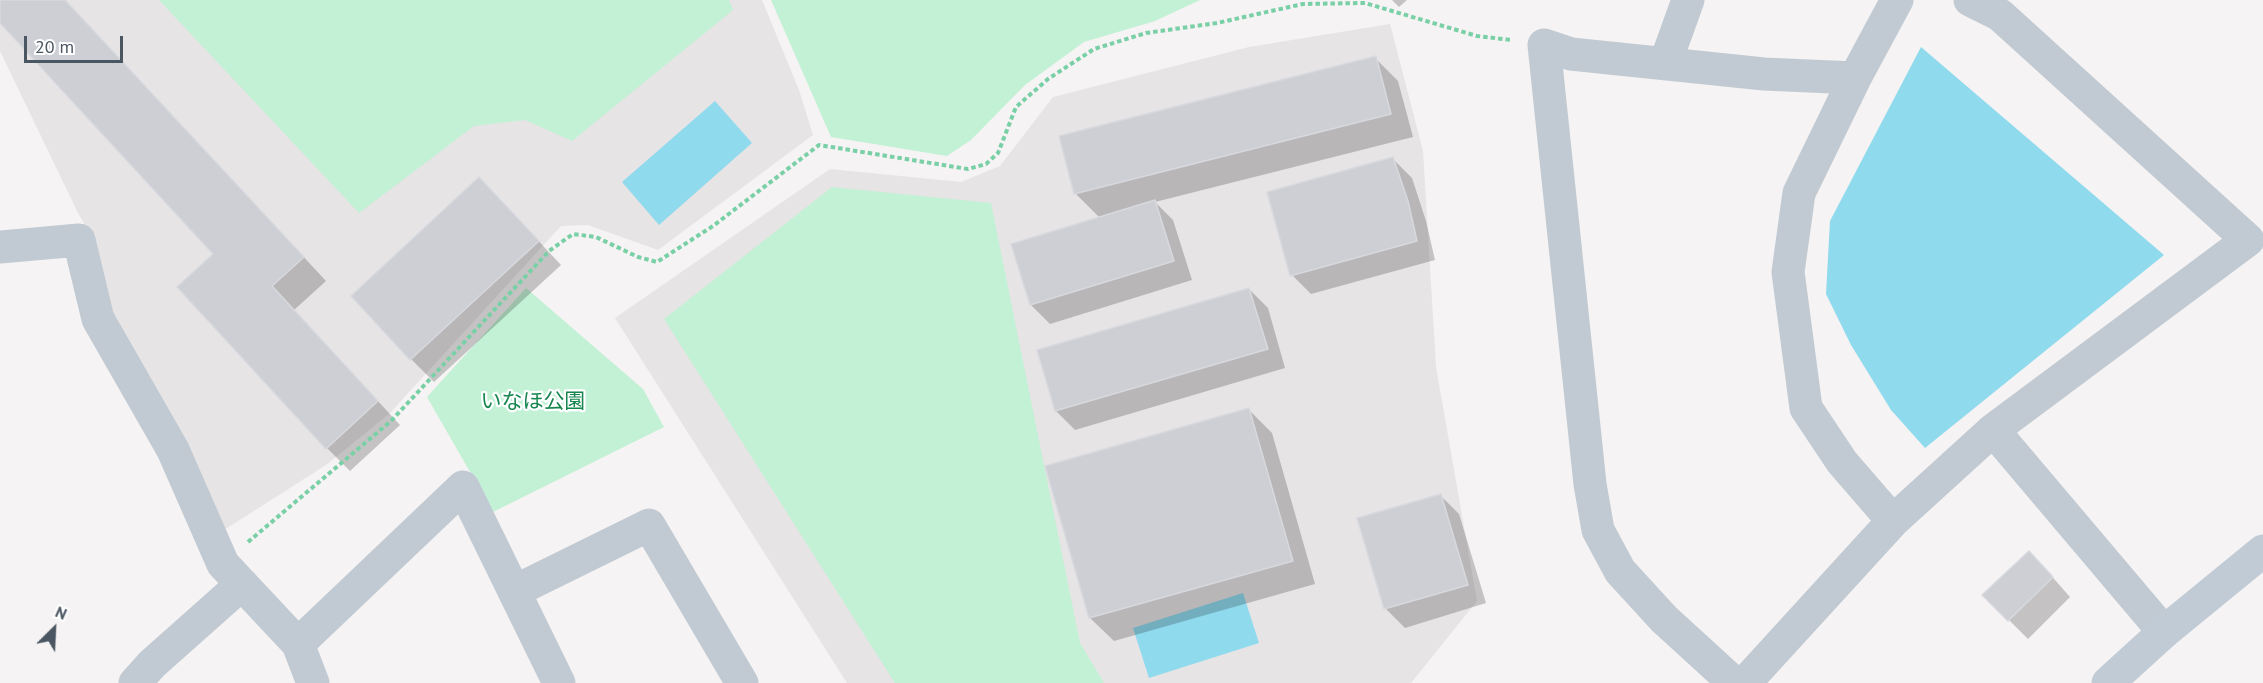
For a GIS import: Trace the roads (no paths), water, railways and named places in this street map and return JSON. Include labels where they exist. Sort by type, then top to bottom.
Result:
[{"type":"street","points":[[1665,64],[1688,0]]},
{"type":"street","points":[[1893,521],[1842,462],[1806,408],[1788,272],[1799,193],[1855,78],[1897,0]]},
{"type":"street","points":[[1745,683],[1893,521],[1993,430],[2248,240],[2000,15],[1971,0]]},
{"type":"street","points":[[1734,683],[1664,619],[1620,571],[1598,530],[1590,484],[1544,45],[1571,54],[1665,64],[1764,74],[1855,78]]},
{"type":"street","points":[[0,247],[79,240],[98,319],[173,450],[232,574],[298,644],[313,683]]},
{"type":"street","points":[[1993,430],[2164,632]]},
{"type":"street","points":[[298,644],[463,487],[559,683]]},
{"type":"street","points":[[515,591],[650,525],[742,683]]},
{"type":"street","points":[[2108,683],[2164,632],[2263,551]]},
{"type":"street","points":[[135,683],[232,574]]},
{"type":"water","points":[[1921,47],[2164,255],[1925,448],[1891,410],[1851,345],[1826,294],[1830,221]]},
{"type":"water","points":[[715,101],[752,143],[659,225],[622,182]]},
{"type":"water","points":[[1243,593],[1259,643],[1149,678],[1133,628]]},
{"type":"park label","name":"いなほ公園","points":[[533,402]]}]
